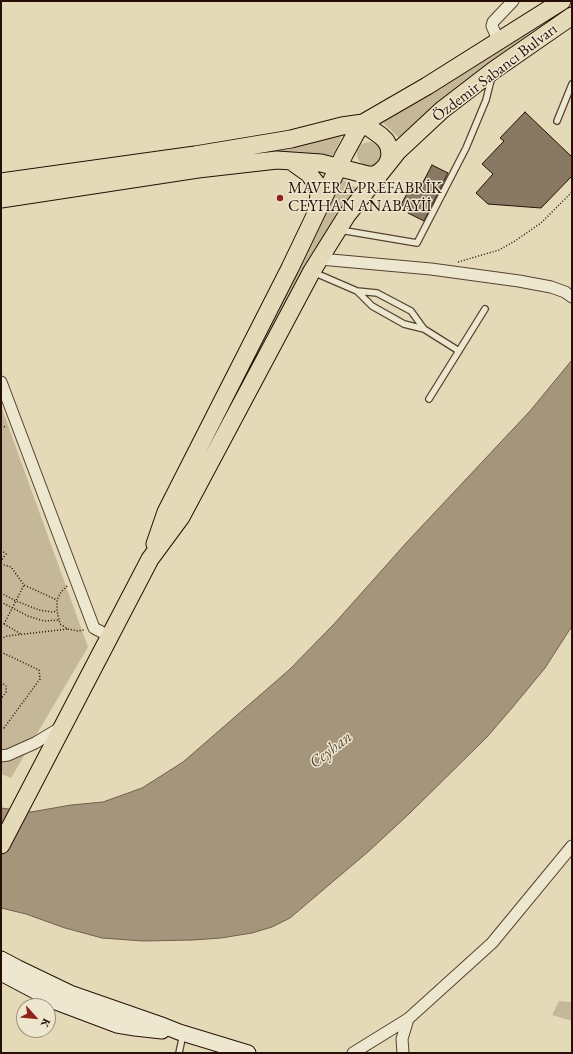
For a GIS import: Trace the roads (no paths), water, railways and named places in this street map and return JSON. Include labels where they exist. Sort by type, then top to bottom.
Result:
[{"type":"main road","points":[[1,182],[195,155],[291,139],[342,126],[363,123],[499,42],[562,1]]},
{"type":"main road","name":"Özdemir Sabancı Bulvarı","points":[[150,559],[181,517],[316,265],[338,229],[362,195],[398,151],[442,110],[494,70],[572,16]]},
{"type":"main road","points":[[1,199],[206,168],[277,160],[321,164],[368,175],[375,174],[381,172],[386,166],[390,154],[386,141],[363,123]]},
{"type":"main road","points":[[1,845],[150,559],[166,512],[315,219],[338,167],[363,123]]},
{"type":"main road","points":[[289,160],[303,168],[316,184],[319,200],[315,219]]},
{"type":"street","points":[[499,42],[492,26],[493,22],[513,1]]},
{"type":"street","points":[[316,265],[431,269],[551,287],[565,292],[572,297]]},
{"type":"street","points":[[1,382],[76,584],[94,628],[110,636]]},
{"type":"street","points":[[1,756],[8,755],[34,743],[63,727]]},
{"type":"street","points":[[353,1053],[408,1019],[492,943],[572,846]]},
{"type":"street","points":[[1,959],[70,993],[181,1033],[248,1053]]},
{"type":"street","points":[[1,973],[56,1002],[117,1025],[181,1033]]},
{"type":"street","points":[[403,1053],[402,1039],[408,1019]]},
{"type":"lane","points":[[338,229],[417,243],[466,148],[486,100],[494,70]]},
{"type":"lane","points":[[557,121],[572,84]]},
{"type":"lane","points":[[316,265],[357,292],[372,306],[385,314],[404,324],[424,329],[459,351]]},
{"type":"lane","points":[[357,292],[377,293],[411,311],[424,329]]},
{"type":"lane","points":[[429,399],[485,309]]},
{"type":"lane","points":[[179,1053],[181,1033]]},
{"type":"water","name":"Ceyhan","points":[[572,360],[572,626],[545,668],[487,737],[410,813],[369,851],[290,918],[272,927],[252,933],[221,938],[193,940],[143,941],[102,938],[65,928],[26,914],[1,908],[1,808],[31,812],[71,805],[103,802],[142,788],[183,762],[289,670],[334,624],[407,542],[530,411]]},
{"type":"place","name":"MAVERA PREFABRİK CEYHAN ANABAYİİ","points":[[280,198]]}]
